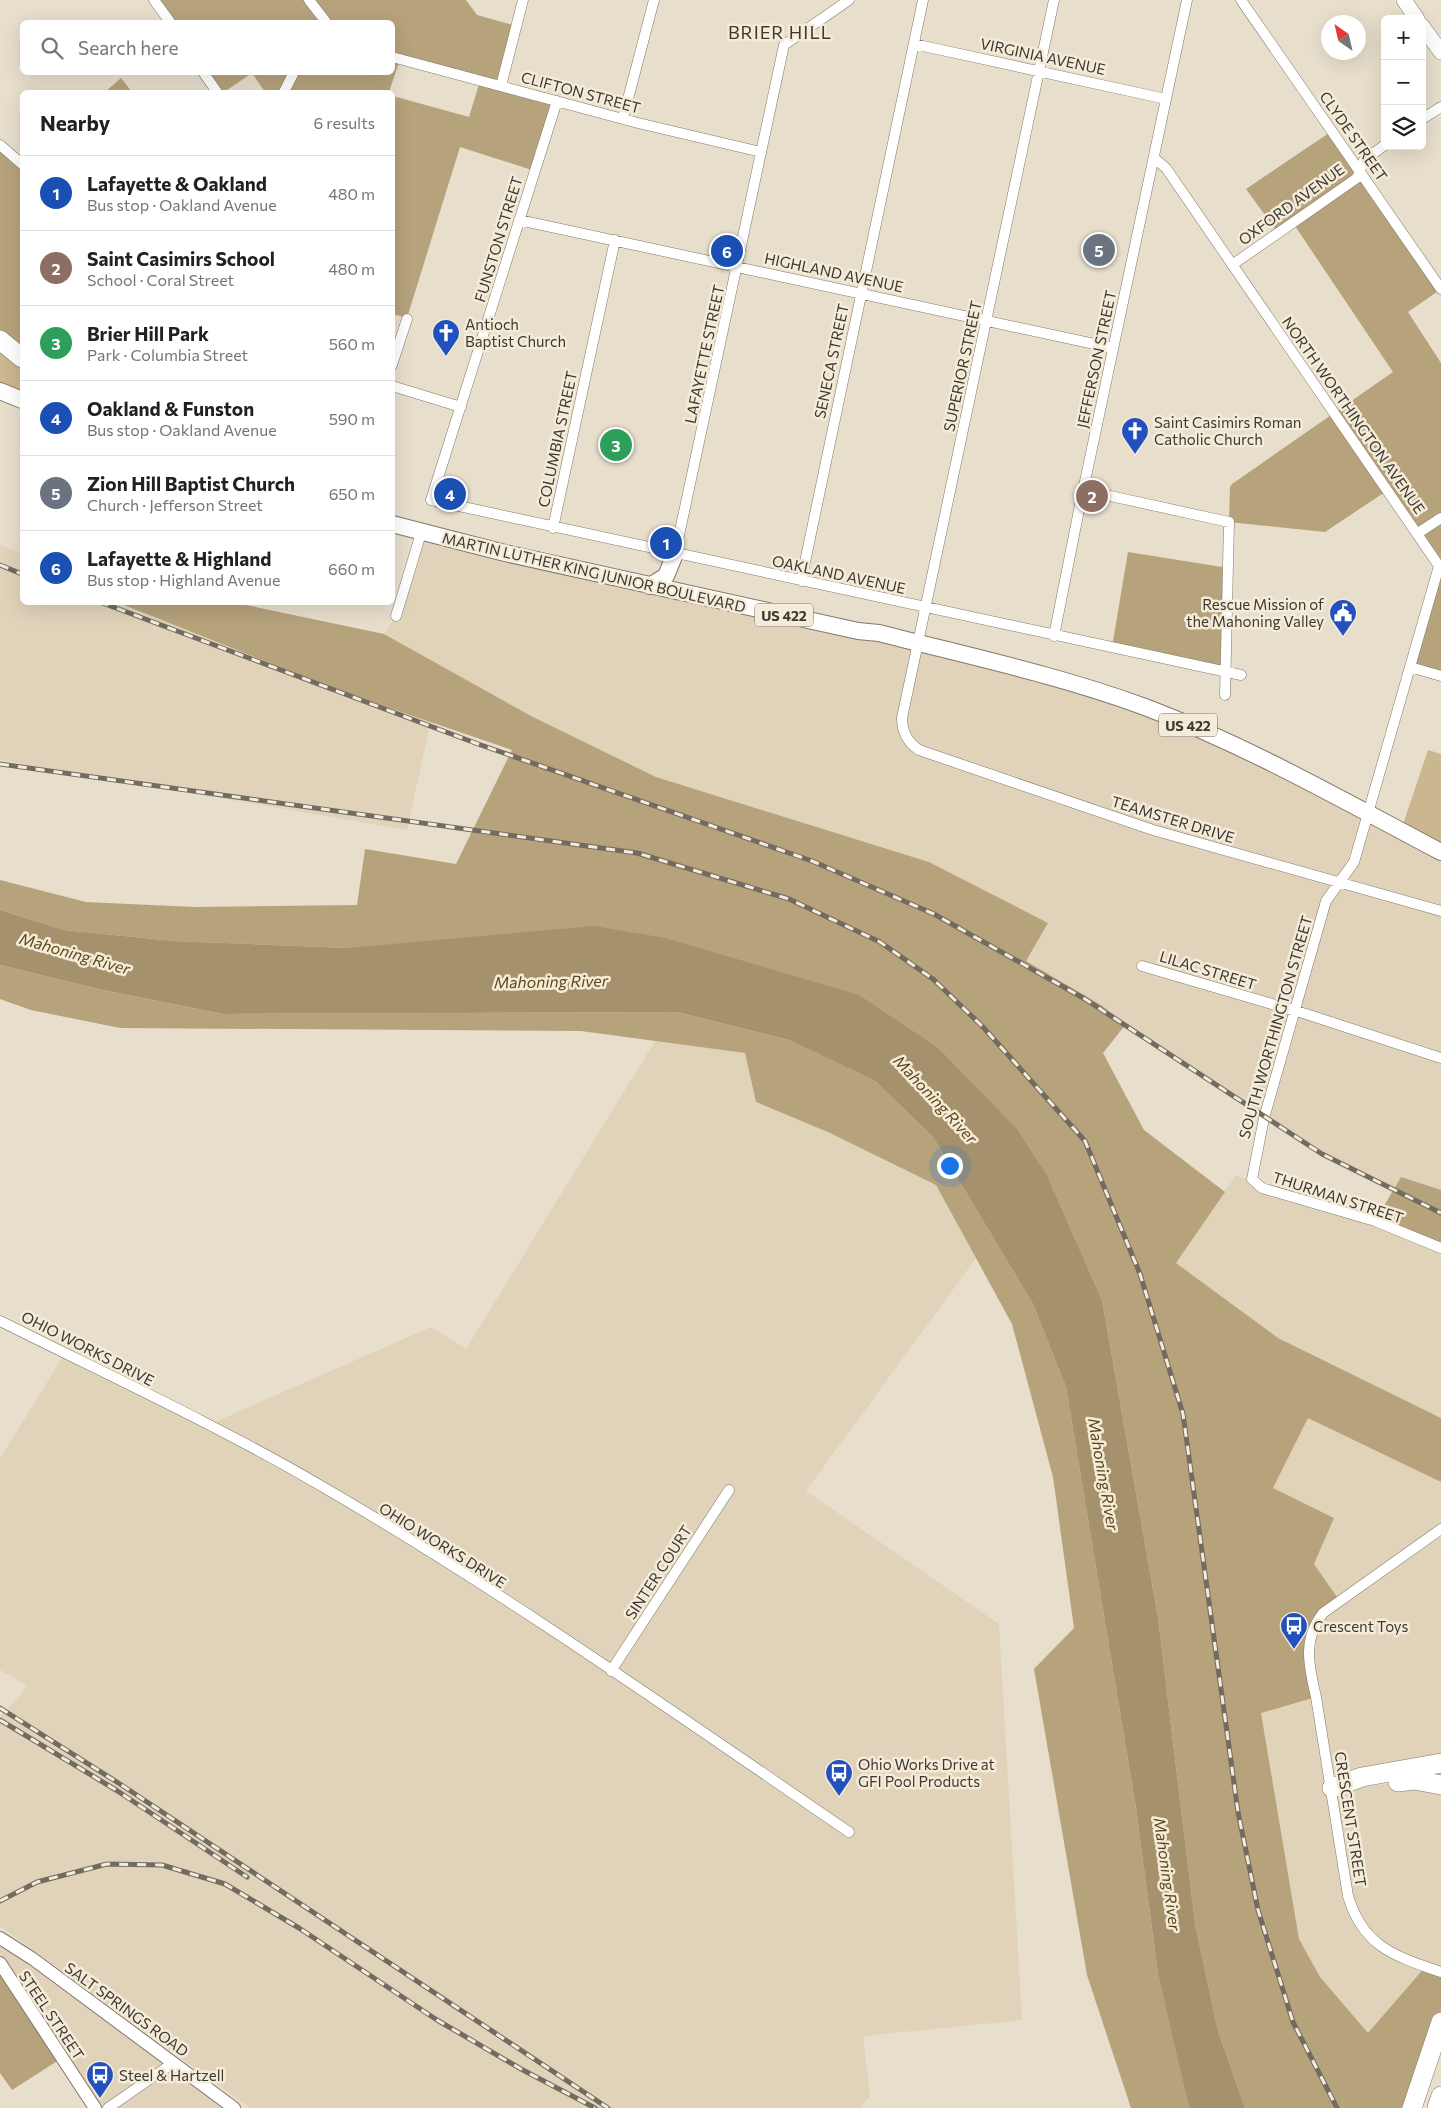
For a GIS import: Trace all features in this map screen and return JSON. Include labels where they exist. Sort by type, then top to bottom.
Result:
[{"type":"highway","points":[[0,340],[20,356]]},
{"type":"highway","points":[[1332,1788],[1362,1777],[1441,1763]]},
{"type":"highway","points":[[1332,1788],[1364,1787],[1414,1780],[1441,1785]]},
{"type":"highway","points":[[1412,2108],[1441,2022]]},
{"type":"highway","points":[[1437,2108],[1441,2096]]},
{"type":"main road","points":[[1404,0],[1414,15]]},
{"type":"main road","points":[[1426,31],[1441,52]]},
{"type":"main road","points":[[0,391],[20,399]]},
{"type":"main road","name":"MARTIN LUTHER KING JUNIOR BOULEVARD","points":[[395,525],[421,533],[650,586],[858,631],[879,633],[1042,673],[1147,708],[1238,747],[1441,852]]},
{"type":"main road","points":[[650,586],[666,576],[675,554]]},
{"type":"street","points":[[154,0],[169,20]]},
{"type":"street","points":[[309,0],[321,20]]},
{"type":"street","points":[[501,86],[523,0]]},
{"type":"street","points":[[623,118],[654,0]]},
{"type":"street","name":"LAFAYETTE STREET","points":[[675,554],[786,42],[848,0]]},
{"type":"street","name":"SENECA STREET","points":[[800,581],[923,0]]},
{"type":"street","name":"SUPERIOR STREET","points":[[906,737],[903,731],[902,718],[1054,0]]},
{"type":"street","name":"JEFFERSON STREET","points":[[1054,636],[1187,0]]},
{"type":"street","name":"CLYDE STREET","points":[[1242,0],[1441,289]]},
{"type":"street","name":"VIRGINIA AVENUE","points":[[914,44],[1166,99]]},
{"type":"street","name":"CLIFTON STREET","points":[[395,59],[762,152]]},
{"type":"street","points":[[205,75],[216,90]]},
{"type":"street","points":[[285,90],[292,75]]},
{"type":"street","name":"FUNSTON STREET","points":[[431,500],[556,101]]},
{"type":"street","points":[[1426,116],[1441,106]]},
{"type":"street","points":[[0,145],[20,162]]},
{"type":"street","name":"OXFORD AVENUE","points":[[1232,265],[1357,178],[1358,169],[1364,160],[1381,148]]},
{"type":"street","name":"NORTH WORTHINGTON AVENUE","points":[[1154,158],[1166,168],[1439,566],[1354,862],[1339,882]]},
{"type":"street","name":"HIGHLAND AVENUE","points":[[519,220],[1113,348]]},
{"type":"street","name":"COLUMBIA STREET","points":[[553,528],[615,240]]},
{"type":"street","points":[[395,356],[407,319]]},
{"type":"street","points":[[395,387],[461,407]]},
{"type":"street","points":[[1084,490],[1229,522],[1225,695]]},
{"type":"street","name":"OAKLAND AVENUE","points":[[431,500],[553,528],[1241,675]]},
{"type":"street","points":[[1418,533],[1441,518]]},
{"type":"street","points":[[396,616],[421,533]]},
{"type":"street","points":[[1410,667],[1441,676]]},
{"type":"street","name":"TEAMSTER DRIVE","points":[[906,737],[919,750],[1084,807],[1190,841],[1441,911]]},
{"type":"street","name":"SOUTH WORTHINGTON STREET","points":[[1255,1184],[1252,1179],[1252,1172],[1264,1119],[1326,901],[1339,882]]},
{"type":"street","name":"LILAC STREET","points":[[1142,966],[1422,1050],[1441,1058]]},
{"type":"street","name":"THURMAN STREET","points":[[1255,1184],[1262,1188],[1375,1221],[1441,1248]]},
{"type":"street","name":"OHIO WORKS DRIVE","points":[[0,1321],[208,1425],[322,1486],[466,1575],[849,1832]]},
{"type":"street","name":"SINTER COURT","points":[[611,1671],[729,1490]]},
{"type":"street","name":"CRESCENT STREET","points":[[1441,1529],[1333,1604],[1323,1613],[1310,1637],[1309,1664],[1332,1788],[1348,1896],[1361,1925],[1375,1942],[1386,1951],[1441,1972]]},
{"type":"street","name":"SALT SPRINGS ROAD","points":[[0,1938],[33,1959],[234,2108]]},
{"type":"street","name":"STEEL STREET","points":[[0,1963],[96,2108]]},
{"type":"street","points":[[108,2108],[173,2063]]},
{"type":"shaded area","points":[[154,0],[466,0],[477,15],[516,26],[501,86],[557,101],[535,171],[460,147],[407,318],[395,315],[395,97],[469,117],[480,81],[400,59],[395,74],[395,20],[169,20]]},
{"type":"shaded area","points":[[204,75],[249,75],[227,90],[216,90]]},
{"type":"shaded area","points":[[253,75],[395,75],[390,90],[264,90]]},
{"type":"shaded area","points":[[121,78],[130,90],[107,90]]},
{"type":"shaded area","points":[[1332,131],[1441,289],[1408,312],[1441,363],[1441,676],[1410,667],[1439,566],[1388,490],[1325,532],[1229,522],[1230,487],[1232,484],[1393,372],[1293,223],[1278,233],[1246,189]]},
{"type":"shaded area","points":[[0,145],[20,162],[20,352],[0,332]]},
{"type":"shaded area","points":[[0,345],[20,360],[20,399],[0,391]]},
{"type":"shaded area","points":[[421,533],[858,631],[1147,708],[1441,852],[1441,1190],[1401,1177],[1392,1191],[1328,1157],[1264,1119],[1175,1059],[1101,1005],[1026,961],[1048,923],[929,862],[656,777],[531,716],[384,634],[396,616]]},
{"type":"shaded area","points":[[0,545],[20,552],[20,605],[152,605],[432,715],[407,830],[0,760]]},
{"type":"shaded area","points":[[1128,552],[1228,568],[1226,672],[1112,647]]},
{"type":"shaded area","points":[[124,605],[246,605],[384,634],[531,716],[656,777],[929,862],[1048,923],[1026,961],[1101,1005],[1126,1024],[1103,1053],[1144,1130],[1225,1192],[1176,1263],[1278,1338],[1441,1418],[1441,1482],[1308,1418],[1273,1488],[1334,1518],[1314,1564],[1339,1600],[1310,1637],[1316,1697],[1261,1713],[1299,1939],[1320,1977],[1368,2033],[1426,1966],[1441,1972],[1441,2022],[1412,2108],[1245,2108],[1218,2031],[1195,1924],[1158,1618],[1102,1300],[1048,1177],[938,1048],[348,948],[174,941],[64,930],[0,910],[0,880],[86,902],[194,907],[357,905],[365,849],[456,864],[512,750],[340,691]]},
{"type":"shaded area","points":[[1428,750],[1441,754],[1441,852],[1401,830]]},
{"type":"shaded area","points":[[0,965],[103,990],[223,1014],[677,1012],[789,1040],[875,1081],[933,1137],[1033,1304],[1066,1387],[1136,1808],[1158,1974],[1191,2108],[1131,2108],[1087,1975],[1034,1669],[1074,1628],[1053,1477],[1012,1324],[936,1185],[830,1133],[756,1102],[745,1053],[581,1031],[120,1028],[31,1010],[0,999]]},
{"type":"shaded area","points":[[655,1041],[745,1053],[756,1102],[830,1133],[936,1185],[976,1258],[806,1491],[999,1624],[1022,2020],[863,2036],[870,2096],[860,2108],[250,2108],[0,1926],[0,1717],[28,1686],[0,1670],[0,1459],[65,1353],[208,1425],[431,1327],[466,1349]]},
{"type":"shaded area","points":[[1236,1175],[1255,1184],[1441,1248],[1441,1418],[1278,1338],[1176,1263]]},
{"type":"shaded area","points":[[1401,1177],[1441,1190],[1441,1248],[1375,1221]]},
{"type":"shaded area","points":[[1308,1417],[1441,1482],[1441,1763],[1334,1788],[1364,1787],[1414,1780],[1441,1785],[1441,1972],[1426,1967],[1368,2033],[1320,1977],[1299,1939],[1261,1713],[1316,1697],[1309,1664],[1314,1564],[1334,1518],[1273,1488]]},
{"type":"shaded area","points":[[0,1938],[234,2108],[95,2108],[0,1963]]},
{"type":"shaded area","points":[[0,1963],[62,2058],[12,2090],[0,2073]]},
{"type":"water","name":"Mahoning River","points":[[0,910],[64,930],[174,941],[348,948],[594,926],[665,938],[859,995],[938,1048],[1016,1128],[1048,1177],[1102,1300],[1158,1618],[1195,1924],[1218,2031],[1245,2108],[1191,2108],[1188,2102],[1158,1974],[1136,1808],[1066,1387],[1033,1304],[933,1137],[875,1081],[789,1040],[677,1012],[223,1014],[103,990],[0,965]]},
{"type":"railway","points":[[0,565],[20,573]]},
{"type":"railway","points":[[108,605],[478,744],[812,861],[934,914],[1085,999],[1322,1154],[1441,1213]]},
{"type":"railway","points":[[0,764],[637,853],[789,899],[880,942],[933,979],[983,1027],[1085,1141],[1140,1274],[1183,1414],[1238,1812],[1258,1910],[1293,2022],[1337,2108]]},
{"type":"railway","points":[[0,1708],[120,1784],[608,2108]]},
{"type":"railway","points":[[0,1720],[116,1790],[247,1877]]},
{"type":"railway","points":[[0,1901],[37,1882],[107,1864],[162,1865],[225,1884],[299,1928],[437,2020],[521,2069],[595,2108]]},
{"type":"place","name":"Zion Hill Baptist Church","points":[[1099,250]]},
{"type":"place","name":"Lafayette & Highland","points":[[727,251]]},
{"type":"place","name":"Antioch Baptist Church","points":[[446,357]]},
{"type":"place","name":"Brier Hill Park","points":[[616,445]]},
{"type":"place","name":"Saint Casimirs Roman Catholic Church","points":[[1135,455]]},
{"type":"place","name":"Oakland & Funston","points":[[450,494]]},
{"type":"place","name":"Saint Casimirs School","points":[[1092,496]]},
{"type":"place","name":"Lafayette & Oakland","points":[[666,543]]},
{"type":"place","name":"Rescue Mission of the Mahoning Valley","points":[[1343,637]]},
{"type":"place","name":"Crescent Toys","points":[[1294,1650]]},
{"type":"place","name":"Ohio Works Drive at GFI Pool Products","points":[[839,1797]]},
{"type":"place","name":"Steel & Hartzell","points":[[100,2099]]},
{"type":"district","name":"BRIER HILL","points":[[780,32]]}]
